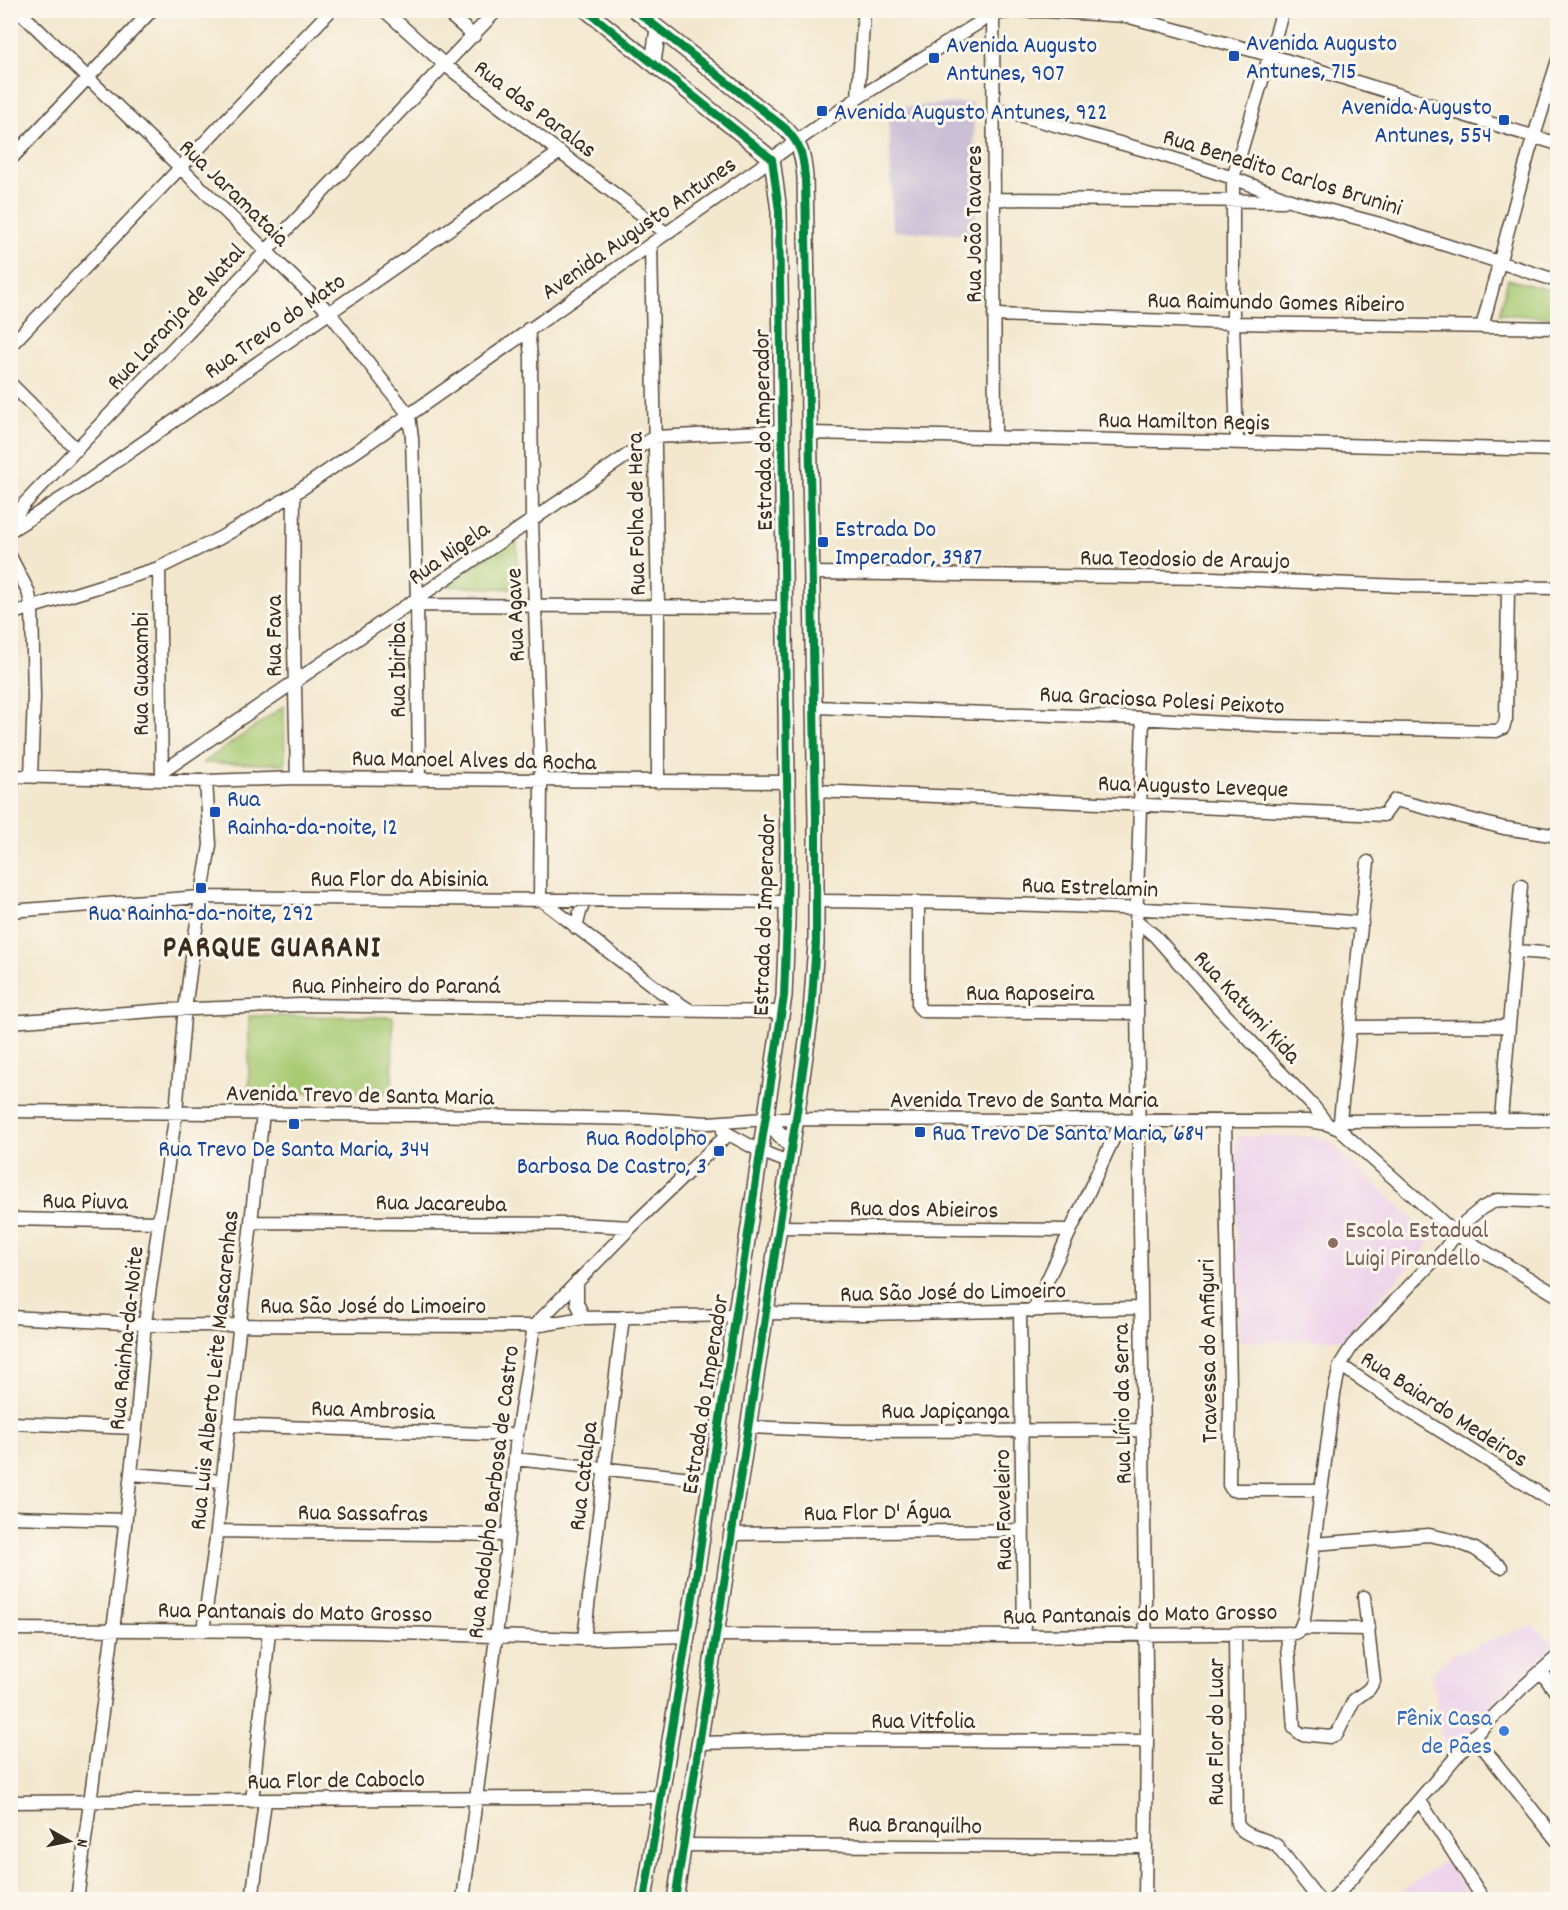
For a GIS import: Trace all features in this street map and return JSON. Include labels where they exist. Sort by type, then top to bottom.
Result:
[{"type":"main road","points":[[586,10],[772,159]]},
{"type":"main road","points":[[635,10],[785,128],[798,141]]},
{"type":"main road","points":[[653,62],[658,29]]},
{"type":"main road","name":"Estrada do Imperador","points":[[675,1899],[815,978],[814,707],[805,177],[804,160],[798,141]]},
{"type":"main road","name":"Estrada do Imperador","points":[[644,1899],[711,1480],[781,1012],[786,964],[786,782],[778,211],[772,159]]},
{"type":"main road","points":[[765,1119],[791,1146]]},
{"type":"street","name":"Rua Jaramataia","points":[[18,10],[329,312],[409,415]]},
{"type":"street","points":[[10,160],[152,10]]},
{"type":"street","points":[[10,346],[332,10]]},
{"type":"street","name":"Rua das Paralas","points":[[384,10],[445,65],[666,233]]},
{"type":"street","points":[[444,10],[474,36]]},
{"type":"street","name":"Rua Laranja de Natal","points":[[10,522],[25,503],[497,10]]},
{"type":"street","points":[[858,98],[864,10]]},
{"type":"street","name":"Avenida Augusto Antunes","points":[[10,614],[159,568],[220,538],[294,494],[858,98],[993,12],[1045,10],[1126,16],[1269,55],[1557,144]]},
{"type":"street","points":[[1237,442],[1233,322],[1233,178],[1283,10]]},
{"type":"street","name":"Rua João Tavares","points":[[993,12],[995,437]]},
{"type":"street","points":[[1482,327],[1557,60]]},
{"type":"street","name":"Rua Benedito Carlos Brunini","points":[[994,108],[1159,154],[1233,178],[1293,201],[1380,224],[1557,281]]},
{"type":"street","name":"Rua Trevo do Mato","points":[[10,531],[75,490],[560,152]]},
{"type":"street","points":[[994,199],[1293,201]]},
{"type":"street","name":"Rua Folha de Hera","points":[[651,244],[658,606],[658,782]]},
{"type":"street","name":"Rua Raimundo Gomes Ribeiro","points":[[994,315],[1557,328]]},
{"type":"street","name":"Rua Agave","points":[[528,329],[531,356],[532,520],[542,781],[540,899]]},
{"type":"street","points":[[10,383],[77,450]]},
{"type":"street","name":"Rua Ibiriba","points":[[409,415],[412,438],[417,602],[419,780]]},
{"type":"street","points":[[654,437],[780,431]]},
{"type":"street","name":"Rua Hamilton Regis","points":[[810,433],[1557,450]]},
{"type":"street","name":"Rua Nigela","points":[[162,776],[294,681],[417,602],[654,437]]},
{"type":"street","name":"Rua Fava","points":[[294,494],[294,681],[297,778]]},
{"type":"street","points":[[10,556],[28,591],[32,607],[34,698],[31,776]]},
{"type":"street","name":"Rua Guaxambi","points":[[159,568],[162,776]]},
{"type":"street","name":"Rua Teodosio de Araujo","points":[[812,573],[1212,578],[1557,588]]},
{"type":"street","name":"Rua Graciosa Polesi Peixoto","points":[[814,707],[1143,718],[1275,726],[1496,731],[1505,724],[1508,588]]},
{"type":"street","points":[[417,602],[535,606],[783,607]]},
{"type":"street","name":"Rua Lírio da Serra","points":[[1143,718],[1136,914],[1147,1741],[1144,1899]]},
{"type":"street","name":"Rua Manoel Alves da Rocha","points":[[10,776],[162,776],[206,781],[297,778],[786,782]]},
{"type":"street","name":"Rua Rainha-da-Noite","points":[[77,1899],[131,1474],[145,1323],[177,1113],[185,1009],[210,845],[206,781]]},
{"type":"street","name":"Rua Augusto Leveque","points":[[815,791],[1384,815],[1395,800],[1504,828],[1557,836]]},
{"type":"street","points":[[1368,862],[1340,1125],[1456,1234],[1557,1296]]},
{"type":"street","points":[[1501,1119],[1521,886]]},
{"type":"street","name":"Rua Flor da Abisinia","points":[[10,911],[201,897],[787,902]]},
{"type":"street","points":[[540,899],[660,991],[689,1010]]},
{"type":"street","points":[[576,928],[585,900]]},
{"type":"street","name":"Rua Estrelamin","points":[[816,901],[918,903],[1136,914],[1263,915],[1362,923]]},
{"type":"street","name":"Rua Raposeira","points":[[918,903],[918,1006],[923,1011],[1137,1013]]},
{"type":"street","name":"Rua Katumi Kida","points":[[1136,914],[1216,1005],[1314,1107],[1327,1124]]},
{"type":"street","points":[[1515,951],[1557,954]]},
{"type":"street","name":"Rua Pinheiro do Paraná","points":[[10,1022],[185,1009],[356,1004],[781,1012]]},
{"type":"street","points":[[1350,1028],[1509,1026]]},
{"type":"street","name":"Avenida Trevo de Santa Maria","points":[[10,1112],[418,1114],[708,1123],[765,1119],[1139,1119],[1308,1121],[1340,1125],[1501,1119],[1557,1120]]},
{"type":"street","name":"Rua Luis Alberto Leite Mascarenhas","points":[[203,1631],[217,1531],[263,1113]]},
{"type":"street","points":[[1033,1311],[1122,1120]]},
{"type":"street","name":"Travessa do Anfiguri","points":[[1226,1121],[1229,1485],[1232,1490],[1320,1490]]},
{"type":"street","name":"Avenida Trevo de Santa Maria","points":[[708,1123],[760,1151],[788,1162]]},
{"type":"street","name":"Rua Rodolpho Barbosa de Castro","points":[[463,1899],[508,1535],[517,1435],[534,1326],[631,1227],[728,1134]]},
{"type":"street","name":"Rua Pantanais do Mato Grosso","points":[[716,1635],[1024,1636],[1295,1633],[1301,1628],[1340,1365],[1352,1346],[1444,1250],[1466,1221],[1497,1200],[1557,1202]]},
{"type":"street","name":"Rua Piuva","points":[[10,1219],[159,1222]]},
{"type":"street","name":"Rua Jacareuba","points":[[251,1222],[553,1224],[631,1227]]},
{"type":"street","name":"Rua dos Abieiros","points":[[778,1227],[1069,1230]]},
{"type":"street","points":[[577,1281],[577,1303],[584,1318]]},
{"type":"street","name":"Rua São José do Limoeiro","points":[[765,1312],[864,1314],[1141,1308]]},
{"type":"street","name":"Rua Faveleiro","points":[[1020,1311],[1024,1636]]},
{"type":"street","name":"Rua São José do Limoeiro","points":[[10,1317],[240,1326],[534,1326],[584,1318],[736,1315]]},
{"type":"street","name":"Rua Catalpa","points":[[584,1639],[623,1317]]},
{"type":"street","name":"Rua Baiardo Medeiros","points":[[1340,1365],[1557,1505]]},
{"type":"street","points":[[10,1423],[136,1428]]},
{"type":"street","name":"Rua Ambrosia","points":[[228,1425],[517,1435]]},
{"type":"street","name":"Rua Japiçanga","points":[[748,1427],[844,1431],[1143,1430]]},
{"type":"street","points":[[515,1459],[711,1480]]},
{"type":"street","points":[[131,1474],[222,1481]]},
{"type":"street","points":[[10,1517],[125,1520]]},
{"type":"street","name":"Rua Flor D' Água","points":[[731,1534],[1023,1530]]},
{"type":"street","name":"Rua Sassafras","points":[[217,1531],[508,1535]]},
{"type":"street","points":[[1314,1544],[1429,1535],[1452,1540],[1475,1549],[1501,1567]]},
{"type":"street","points":[[1287,1633],[1294,1728],[1301,1734],[1330,1737],[1337,1734],[1354,1701],[1369,1689],[1374,1681],[1364,1597]]},
{"type":"street","points":[[1301,1628],[1369,1629]]},
{"type":"street","name":"Rua Pantanais do Mato Grosso","points":[[10,1629],[368,1632],[584,1639],[687,1636]]},
{"type":"street","points":[[252,1801],[269,1632]]},
{"type":"street","name":"Rua Flor do Luar","points":[[1235,1633],[1237,1824],[1245,1833],[1269,1840],[1276,1846],[1319,1899]]},
{"type":"street","points":[[1333,1899],[1474,1736],[1557,1656]]},
{"type":"street","points":[[1541,1672],[1557,1695]]},
{"type":"street","points":[[1474,1736],[1557,1842]]},
{"type":"street","name":"Rua Vitfolia","points":[[699,1743],[817,1740],[1147,1741]]},
{"type":"street","name":"Rua Flor de Caboclo","points":[[10,1802],[662,1797]]},
{"type":"street","points":[[252,1899],[265,1801]]},
{"type":"street","points":[[1420,1801],[1484,1899]]},
{"type":"street","name":"Rua Branquilho","points":[[683,1845],[1146,1847]]},
{"type":"shaded area","points":[[973,102],[976,235],[893,231],[888,108]]},
{"type":"shaded area","name":"Escola Estadual Luigi Pirandello","points":[[1239,1136],[1317,1137],[1331,1143],[1427,1233],[1430,1239],[1427,1247],[1342,1339],[1239,1342],[1235,1144]]},
{"type":"shaded area","points":[[1533,1626],[1556,1644],[1498,1698],[1453,1753],[1445,1753],[1432,1673],[1452,1654]]},
{"type":"shaded area","points":[[1445,1861],[1468,1894],[1460,1899],[1390,1899]]},
{"type":"green space","points":[[1508,279],[1557,292],[1557,318],[1499,314]]},
{"type":"green space","points":[[517,535],[518,589],[446,586]]},
{"type":"green space","points":[[284,706],[285,764],[203,763]]},
{"type":"green space","points":[[249,1016],[393,1017],[392,1093],[249,1092]]},
{"type":"cycle path","points":[[586,10],[772,159],[779,211],[788,848],[784,996],[687,1636],[644,1900]]},
{"type":"cycle path","points":[[635,10],[785,128],[795,140],[800,151],[805,177],[816,819],[816,944],[811,1013],[675,1900]]},
{"type":"place","name":"Avenida Augusto Antunes, 715","points":[[1234,56]]},
{"type":"place","name":"Avenida Augusto Antunes, 907","points":[[934,58]]},
{"type":"place","name":"Avenida Augusto Antunes, 922","points":[[822,111]]},
{"type":"place","name":"Avenida Augusto Antunes, 554","points":[[1504,120]]},
{"type":"place","name":"Estrada Do Imperador, 3987","points":[[823,542]]},
{"type":"place","name":"Rua Rainha-da-noite, 12","points":[[215,812]]},
{"type":"place","name":"Rua Rainha-da-noite, 292","points":[[201,888]]},
{"type":"place","name":"Rua Trevo De Santa Maria, 344","points":[[294,1124]]},
{"type":"place","name":"Rua Trevo De Santa Maria, 684","points":[[920,1132]]},
{"type":"place","name":"Rua Rodolpho Barbosa De Castro, 3","points":[[719,1151]]},
{"type":"place","name":"Escola Estadual Luigi Pirandello","points":[[1333,1243]]},
{"type":"place","name":"Fênix Casa de Pães","points":[[1504,1731]]},
{"type":"district","name":"PARQUE GUARANI","points":[[272,946]]}]
